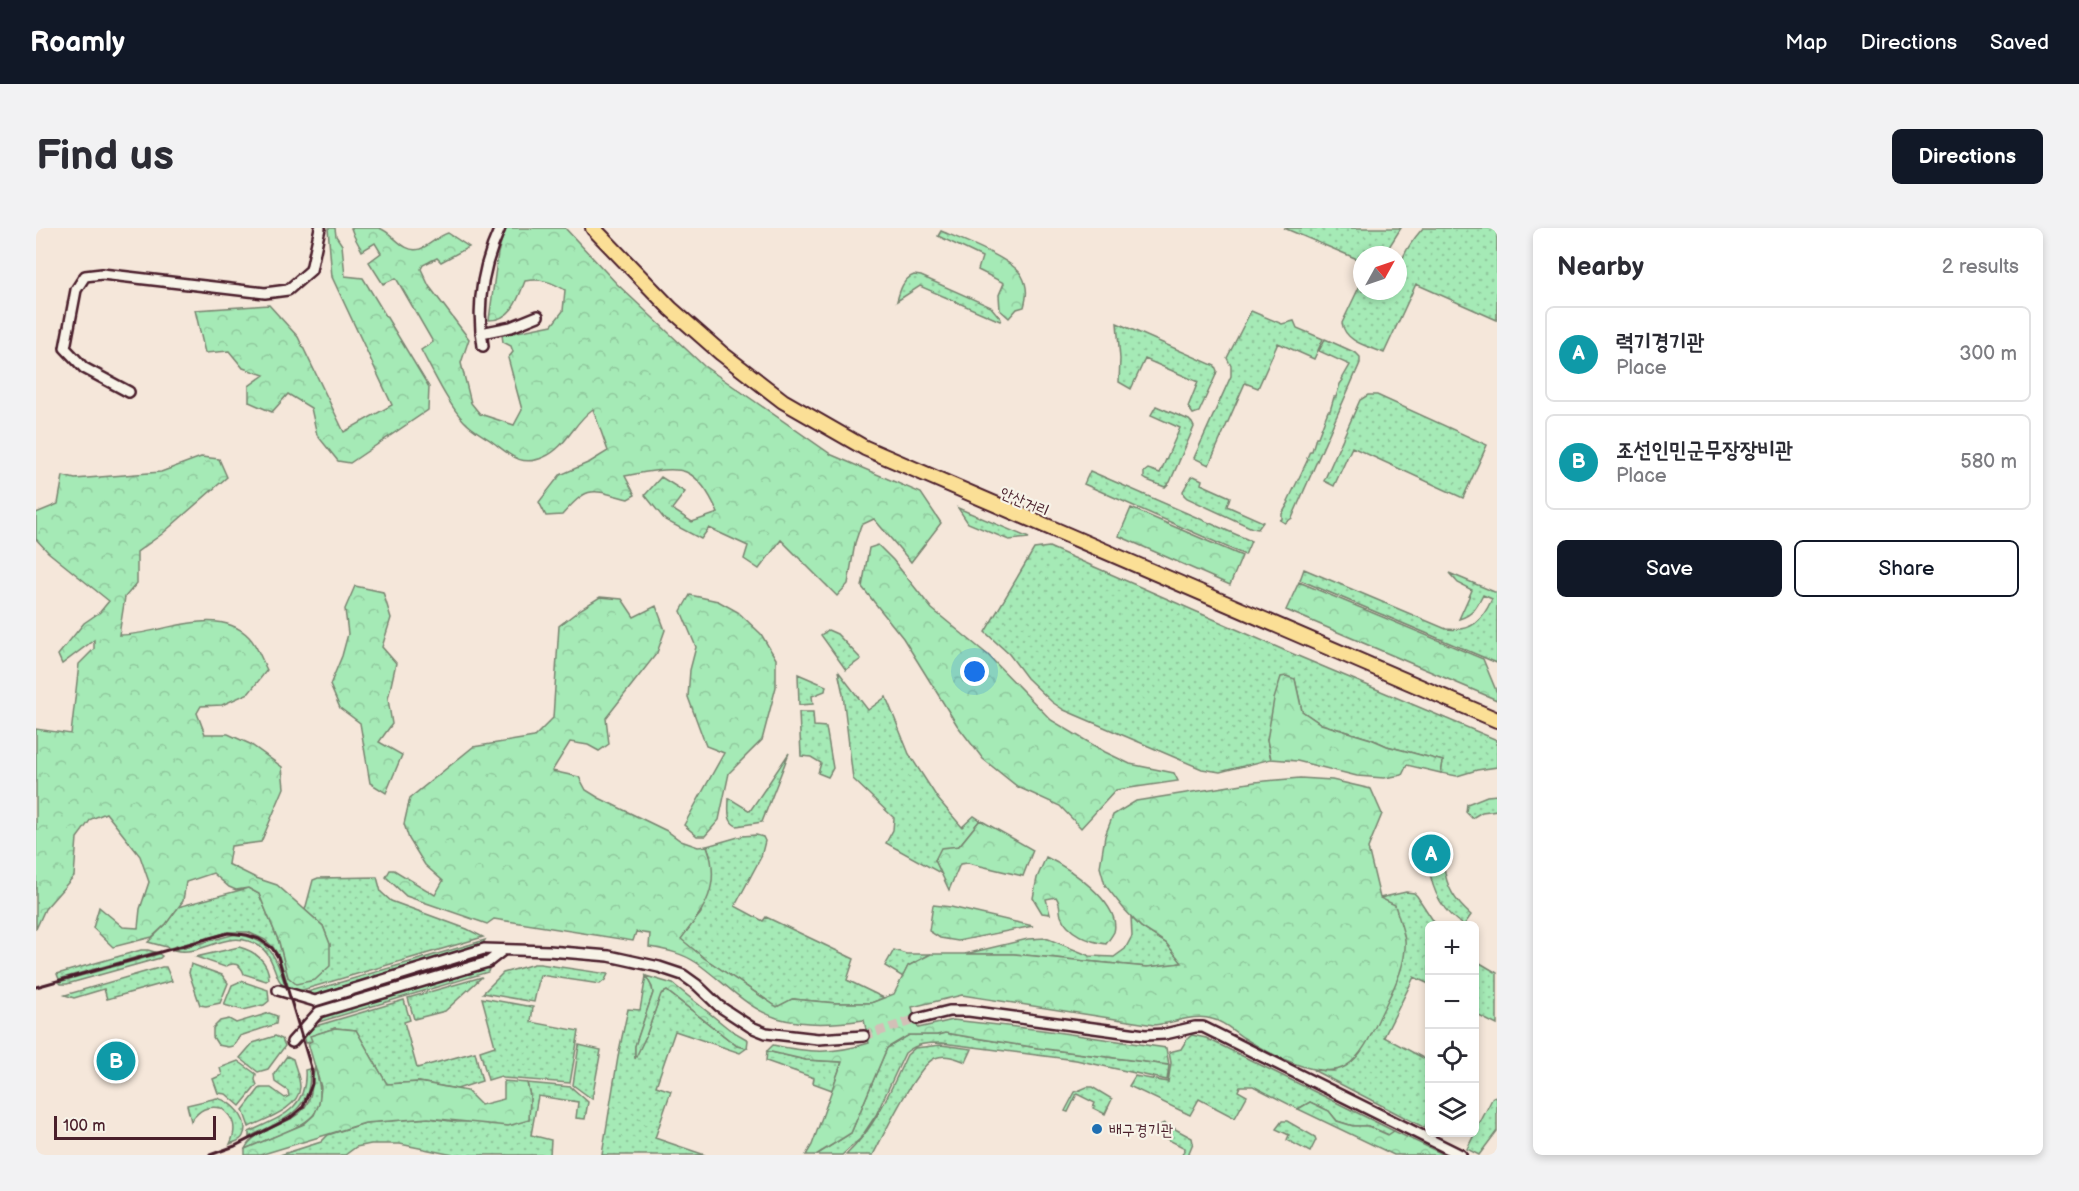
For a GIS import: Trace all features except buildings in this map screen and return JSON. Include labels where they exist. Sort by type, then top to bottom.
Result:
[{"type":"main road","name":"안산거리","points":[[593,228],[671,309],[721,353],[783,401],[865,448],[1497,720]]},
{"type":"street","points":[[129,393],[84,368],[65,348],[76,290],[85,276],[102,274],[266,293],[288,290],[311,270],[320,228]]},
{"type":"street","points":[[483,346],[480,294],[500,228]]},
{"type":"street","points":[[481,333],[511,327],[538,316]]},
{"type":"street","points":[[278,990],[315,1001],[484,950],[524,949],[609,956],[683,975],[718,1006],[751,1027],[766,1033],[818,1039],[864,1036]]},
{"type":"street","points":[[292,1042],[319,1012],[488,963],[502,951]]},
{"type":"street","points":[[315,1001],[319,1012]]},
{"type":"street","points":[[917,1019],[949,1011],[969,1011],[1145,1035],[1165,1035],[1203,1027],[1461,1155]]},
{"type":"green space","points":[[328,228],[335,228],[336,236],[342,245],[345,276],[363,278],[429,387],[428,410],[350,463],[338,461],[317,435],[311,408],[288,394],[272,412],[249,402],[249,386],[264,375],[243,368],[229,351],[205,353],[195,310],[269,305],[298,337],[344,432],[392,405],[332,277]]},
{"type":"green space","points":[[351,228],[379,228],[403,246],[414,250],[448,233],[469,247],[441,262],[437,258],[423,265],[421,269],[429,286],[469,339],[461,363],[471,403],[480,414],[514,425],[522,410],[508,358],[513,352],[511,346],[503,342],[502,335],[552,325],[563,311],[565,290],[546,281],[531,280],[525,281],[517,301],[509,312],[497,319],[489,320],[498,253],[505,228],[565,228],[617,284],[704,366],[832,455],[921,493],[941,523],[911,562],[874,519],[861,525],[855,543],[848,584],[837,596],[781,540],[759,569],[744,559],[748,546],[709,528],[701,539],[665,520],[645,495],[661,477],[685,492],[672,509],[692,522],[718,513],[702,484],[692,475],[680,470],[625,476],[635,495],[628,499],[591,492],[578,498],[562,515],[546,516],[539,502],[560,475],[608,451],[593,409],[586,414],[558,448],[536,460],[517,459],[471,428],[452,406],[421,350],[433,342],[396,278],[383,284],[369,262],[381,253],[375,243],[362,251]]},
{"type":"green space","points":[[1284,228],[1401,228],[1390,246],[1353,246],[1353,257]]},
{"type":"green space","points":[[1423,228],[1497,228],[1497,320],[1416,284],[1384,353],[1352,339],[1342,323],[1353,300],[1407,300],[1407,250]]},
{"type":"green space","points":[[941,231],[985,250],[1017,270],[1026,288],[1024,307],[1017,309],[1009,318],[1000,310],[999,295],[1004,283],[978,270],[982,257],[938,236]]},
{"type":"green space","points":[[914,275],[991,307],[1001,319],[1000,321],[920,286],[897,301],[905,282]]},
{"type":"green space","points":[[1251,311],[1282,324],[1294,321],[1297,328],[1323,339],[1314,359],[1278,343],[1258,388],[1245,383],[1209,465],[1194,458],[1231,376],[1231,366],[1227,358]]},
{"type":"green space","points":[[1117,323],[1215,366],[1217,371],[1215,377],[1199,412],[1193,414],[1188,407],[1198,382],[1145,359],[1131,389],[1119,382]]},
{"type":"green space","points":[[1325,339],[1356,353],[1360,357],[1360,363],[1292,518],[1285,523],[1280,520],[1282,514],[1350,365],[1319,351]]},
{"type":"green space","points":[[1368,395],[1377,395],[1487,445],[1463,498],[1352,447],[1334,486],[1324,481],[1360,400]]},
{"type":"green space","points":[[1156,406],[1189,420],[1194,427],[1170,482],[1165,487],[1144,478],[1144,472],[1148,469],[1160,473],[1180,428],[1151,415]]},
{"type":"green space","points":[[201,457],[219,459],[227,477],[162,534],[137,552],[137,583],[125,597],[119,635],[186,624],[220,622],[236,627],[252,640],[257,648],[267,670],[249,693],[222,705],[201,706],[197,713],[205,734],[228,734],[250,744],[282,767],[284,788],[261,842],[231,846],[228,864],[256,878],[277,885],[323,926],[330,944],[330,966],[315,980],[296,984],[288,977],[279,942],[259,894],[248,888],[236,890],[229,887],[213,873],[186,882],[183,901],[166,924],[152,937],[113,947],[93,928],[99,907],[123,927],[138,928],[140,909],[149,882],[140,856],[106,813],[91,819],[77,838],[74,876],[45,909],[36,929],[36,729],[71,734],[79,664],[94,649],[94,640],[62,664],[58,655],[84,623],[100,612],[109,601],[48,552],[36,539],[36,513],[58,504],[63,476],[75,479],[161,472]]},
{"type":"green space","points":[[1090,471],[1251,541],[1245,555],[1084,484]]},
{"type":"green space","points":[[1191,477],[1202,480],[1201,484],[1230,497],[1227,506],[1263,522],[1258,529],[1187,498],[1183,491]]},
{"type":"green space","points":[[958,508],[1029,538],[1009,540],[968,523]]},
{"type":"green space","points":[[1131,508],[1242,556],[1230,585],[1119,536]]},
{"type":"green space","points":[[878,545],[932,609],[988,655],[1051,720],[1130,764],[1174,773],[1178,781],[1116,790],[1081,828],[1060,806],[1018,787],[983,759],[957,725],[903,638],[862,587],[869,548]]},
{"type":"green space","points":[[1049,547],[1497,740],[1497,767],[1457,776],[1441,773],[1443,761],[1387,746],[1321,724],[1302,711],[1295,679],[1267,740],[1271,759],[1220,772],[1202,769],[1064,710],[1027,678],[1009,654],[985,632],[1034,549]]},
{"type":"green space","points":[[1304,569],[1446,629],[1469,627],[1480,619],[1492,599],[1483,595],[1474,610],[1459,619],[1472,590],[1458,583],[1449,573],[1497,593],[1497,663],[1300,580]]},
{"type":"green space","points":[[1299,582],[1483,659],[1497,693],[1497,700],[1286,610]]},
{"type":"green space","points":[[355,586],[383,592],[391,618],[382,647],[396,663],[388,699],[392,724],[379,742],[402,755],[386,793],[370,783],[360,723],[340,708],[330,685],[348,634],[345,609]]},
{"type":"green space","points":[[690,595],[718,601],[738,612],[761,634],[776,659],[776,687],[762,740],[729,773],[719,820],[705,836],[697,836],[684,825],[724,753],[706,746],[688,697],[690,670],[696,647],[681,611]]},
{"type":"green space","points":[[600,597],[622,599],[634,617],[656,606],[665,630],[657,653],[606,718],[609,744],[599,751],[588,745],[570,742],[552,771],[579,777],[586,790],[667,831],[681,841],[698,847],[707,846],[712,873],[708,896],[697,917],[681,939],[704,958],[777,1007],[792,999],[871,1003],[894,994],[908,966],[931,954],[1014,954],[1147,967],[1182,963],[1166,943],[1141,927],[1105,885],[1100,867],[1105,836],[1113,815],[1136,801],[1255,782],[1300,778],[1332,780],[1371,789],[1382,814],[1368,848],[1380,898],[1395,905],[1405,940],[1405,950],[1398,978],[1367,1043],[1358,1056],[1346,1066],[1335,1070],[1322,1070],[1308,1068],[1279,1057],[1221,1022],[1205,1017],[1154,1025],[962,995],[912,1007],[918,1028],[953,1020],[1166,1048],[1169,1065],[945,1033],[909,1035],[887,1048],[851,1133],[816,1155],[806,1155],[812,1145],[842,1062],[806,1060],[767,1051],[773,1045],[798,1050],[833,1051],[869,1043],[864,1020],[820,1024],[777,1018],[755,1008],[707,970],[686,957],[649,947],[650,934],[636,932],[633,941],[494,919],[487,924],[406,896],[386,877],[390,870],[394,870],[435,895],[443,881],[425,865],[409,839],[404,824],[410,798],[473,747],[534,737],[553,718],[559,626]]},
{"type":"green space","points":[[828,630],[837,634],[861,659],[846,670],[821,635]]},
{"type":"green space","points":[[838,671],[868,710],[886,697],[909,754],[938,799],[962,827],[974,816],[980,820],[959,846],[935,860],[942,874],[886,843],[893,830],[894,818],[853,779]]},
{"type":"green space","points":[[798,674],[826,686],[825,691],[812,696],[813,704],[799,705]]},
{"type":"green space","points":[[1281,677],[1295,679],[1302,711],[1321,724],[1387,746],[1443,761],[1441,773],[1407,765],[1402,775],[1384,778],[1357,776],[1297,761],[1271,759],[1267,740],[1274,699]]},
{"type":"green space","points":[[799,712],[813,712],[814,726],[826,727],[833,768],[828,777],[818,773],[821,763],[811,757],[801,756]]},
{"type":"green space","points":[[789,753],[762,822],[737,826],[733,824],[729,814],[729,798],[750,811]]},
{"type":"green space","points":[[1497,795],[1497,810],[1482,812],[1472,818],[1466,812],[1467,804],[1487,796]]},
{"type":"green space","points":[[980,820],[1033,850],[1023,876],[968,863],[960,864],[949,890],[935,860],[941,848],[959,846]]},
{"type":"green space","points":[[742,836],[763,837],[765,841],[761,857],[735,906],[763,921],[766,917],[854,959],[847,980],[884,998],[871,1003],[793,999],[777,1007],[680,939],[701,913],[710,854],[707,846]]},
{"type":"green space","points":[[1046,857],[1079,877],[1102,898],[1110,909],[1114,921],[1114,932],[1106,944],[1086,939],[1068,927],[1061,916],[1056,897],[1046,899],[1050,914],[1042,913],[1033,898],[1037,878]]},
{"type":"green space","points":[[1444,866],[1452,893],[1471,915],[1467,921],[1458,921],[1444,908],[1436,893],[1429,867]]},
{"type":"green space","points":[[377,877],[381,892],[391,901],[483,937],[299,991],[289,989],[279,956],[273,947],[265,940],[248,932],[228,932],[170,948],[148,942],[166,924],[178,907],[248,888],[259,894],[279,942],[288,977],[330,945],[323,926],[305,910],[313,880]]},
{"type":"green space","points":[[1406,892],[1414,893],[1433,921],[1425,921],[1425,982],[1414,977],[1384,1037],[1425,1059],[1425,1128],[1313,1070],[1334,1071],[1380,898]]},
{"type":"green space","points":[[933,905],[1033,926],[958,941],[940,938],[929,931]]},
{"type":"green space","points":[[1131,917],[1141,927],[1166,943],[1183,963],[1147,967],[1014,954],[965,954],[1028,939],[1046,938],[1090,956],[1114,957],[1125,949],[1132,936]]},
{"type":"green space","points":[[236,934],[248,936],[265,945],[279,967],[286,988],[265,951],[248,941],[237,939],[195,950],[174,950]]},
{"type":"green space","points":[[485,940],[482,945],[313,995],[304,993]]},
{"type":"green space","points":[[239,947],[250,951],[264,962],[269,979],[266,981],[244,974],[236,964],[225,967],[196,957]]},
{"type":"green space","points":[[141,950],[155,952],[59,979],[57,974]]},
{"type":"green space","points":[[894,950],[906,954],[931,954],[908,966],[903,977],[885,966]]},
{"type":"green space","points":[[159,954],[162,956],[160,958],[67,984],[59,982]]},
{"type":"green space","points":[[485,955],[486,958],[322,1005],[324,1002]]},
{"type":"green space","points":[[1479,962],[1497,973],[1497,1025],[1479,1016]]},
{"type":"green space","points":[[191,964],[222,975],[228,983],[220,1003],[200,1005],[189,973]]},
{"type":"green space","points":[[534,964],[608,974],[600,984],[540,975],[534,1002],[483,993],[503,973]]},
{"type":"green space","points":[[166,967],[172,981],[107,999],[104,989],[74,998],[65,995]]},
{"type":"green space","points":[[487,968],[488,972],[312,1024],[318,1018]]},
{"type":"green space","points":[[646,976],[653,993],[635,1046],[635,1058],[646,1036],[661,993],[667,991],[737,1046],[747,1048],[740,1053],[675,1031],[656,1086],[671,1091],[655,1138],[705,1155],[602,1155],[628,1009],[640,1010]]},
{"type":"green space","points":[[646,976],[673,984],[729,1029],[748,1040],[747,1048],[737,1046],[667,991],[661,994],[635,1059],[635,1046],[653,993]]},
{"type":"green space","points":[[482,977],[445,1011],[414,1019],[408,998]]},
{"type":"green space","points":[[241,981],[268,990],[269,1001],[264,1005],[243,1010],[224,1005],[232,985]]},
{"type":"green space","points":[[482,998],[533,1007],[531,1022],[579,1031],[570,1083],[501,1076],[488,1080],[480,1051],[495,1046]]},
{"type":"green space","points":[[404,1000],[410,1020],[404,1022],[417,1068],[475,1052],[482,1081],[457,1089],[419,1082],[387,1084],[356,1030],[335,1028],[311,1036],[312,1041],[306,1043],[304,1036],[309,1028]]},
{"type":"green space","points":[[269,1013],[277,1016],[276,1024],[240,1036],[233,1046],[218,1045],[213,1037],[213,1028],[220,1021],[229,1019],[236,1023]]},
{"type":"green space","points":[[335,1028],[356,1030],[387,1084],[419,1082],[467,1091],[481,1105],[504,1099],[504,1081],[527,1083],[530,1096],[529,1120],[508,1126],[428,1118],[365,1123],[260,1155],[245,1155],[245,1149],[304,1124],[314,1115],[319,1104],[321,1087],[308,1043],[312,1041],[310,1036]]},
{"type":"green space","points":[[945,1033],[1169,1065],[1167,1080],[1076,1060],[942,1043],[922,1044],[905,1053],[876,1115],[860,1139],[842,1155],[816,1155],[851,1133],[887,1048],[909,1035]]},
{"type":"green space","points":[[1192,1035],[1206,1038],[1394,1131],[1389,1135],[1368,1126],[1353,1126],[1337,1121],[1329,1111],[1310,1102],[1298,1109],[1253,1086],[1240,1086],[1238,1091],[1247,1096],[1235,1118],[1199,1099],[1190,1115],[1129,1086],[1135,1076],[1168,1082],[1171,1063],[1169,1052],[1181,1049]]},
{"type":"green space","points":[[275,1036],[282,1039],[285,1046],[268,1069],[258,1072],[240,1058],[253,1043]]},
{"type":"green space","points":[[579,1045],[601,1050],[592,1099],[573,1085]]},
{"type":"green space","points":[[941,1045],[972,1049],[966,1062],[943,1056],[928,1063],[901,1102],[873,1155],[846,1155],[874,1121],[907,1055],[915,1048]]},
{"type":"green space","points":[[767,1051],[806,1060],[842,1062],[832,1090],[813,1083],[814,1078],[766,1061]]},
{"type":"green space","points":[[287,1056],[293,1059],[298,1076],[300,1087],[298,1095],[288,1107],[249,1127],[243,1110],[260,1088],[271,1088],[285,1098],[289,1096],[288,1091],[275,1082],[274,1074]]},
{"type":"green space","points":[[238,1061],[256,1074],[257,1085],[240,1106],[226,1094],[218,1093],[213,1079],[222,1075],[220,1068]]},
{"type":"green space","points":[[315,1067],[320,1101],[313,1115],[284,1133],[245,1149],[256,1136],[291,1119],[305,1107],[311,1092]]},
{"type":"green space","points":[[309,1069],[309,1083],[301,1105],[283,1120],[249,1137],[249,1132],[281,1116],[297,1103],[305,1084],[305,1070]]},
{"type":"green space","points":[[527,1083],[571,1087],[588,1102],[585,1119],[576,1118],[578,1102],[538,1096],[531,1135],[551,1140],[550,1155],[453,1155],[400,1144],[371,1144],[356,1147],[345,1155],[280,1155],[321,1142],[328,1135],[365,1123],[428,1118],[457,1122],[529,1120],[530,1096]]},
{"type":"green space","points":[[1092,1087],[1112,1099],[1105,1114],[1093,1108],[1095,1103],[1077,1094],[1068,1112],[1065,1111],[1075,1092]]},
{"type":"green space","points":[[1493,1097],[1497,1098],[1497,1131],[1479,1155],[1467,1149],[1473,1137],[1479,1137],[1479,1125]]},
{"type":"green space","points":[[217,1098],[233,1107],[244,1124],[245,1130],[242,1138],[230,1144],[234,1133],[232,1120],[221,1108],[204,1109],[191,1121],[187,1105]]},
{"type":"green space","points":[[1310,1102],[1329,1111],[1337,1121],[1353,1126],[1368,1126],[1388,1135],[1394,1131],[1445,1155],[1394,1155],[1298,1109]]},
{"type":"green space","points":[[1282,1121],[1287,1121],[1315,1137],[1316,1140],[1310,1152],[1287,1140],[1289,1135],[1276,1129]]},
{"type":"green space","points":[[1164,1123],[1192,1138],[1193,1143],[1188,1155],[1182,1155],[1185,1148],[1153,1132],[1156,1127]]},
{"type":"tunnel","points":[[864,1036],[917,1019]]},
{"type":"railway","points":[[36,987],[228,933],[259,939],[272,948],[278,957],[312,1071],[312,1084],[303,1107],[290,1118],[235,1146],[210,1155]]},
{"type":"place","name":"력기경기관","points":[[1431,854]]},
{"type":"place","name":"조선인민군무장장비관","points":[[116,1061]]},
{"type":"place","name":"배구경기관","points":[[1097,1129]]}]
